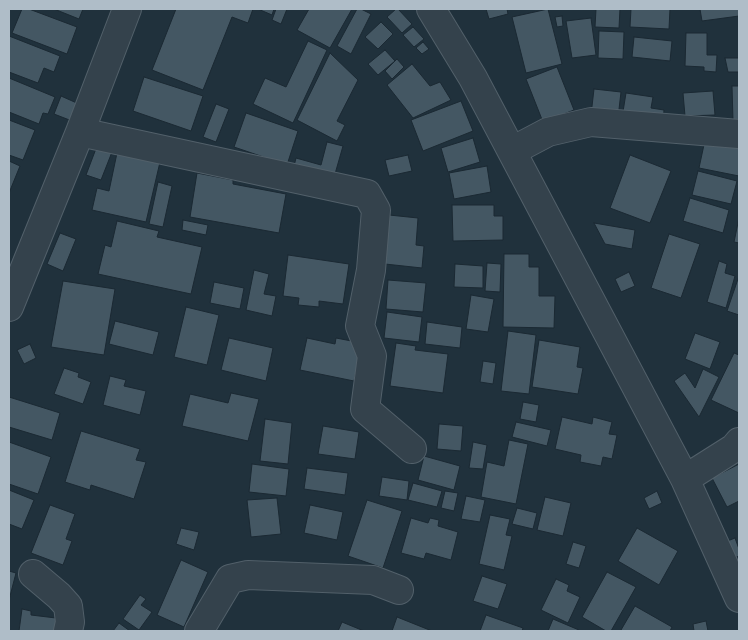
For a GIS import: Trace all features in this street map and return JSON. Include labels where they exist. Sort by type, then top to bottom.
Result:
[{"type":"street","points":[[9,307],[80,132],[127,9]]},
{"type":"street","points":[[431,9],[473,78],[685,479],[739,598]]},
{"type":"street","points":[[512,151],[548,132],[591,122],[739,134]]},
{"type":"street","points":[[80,132],[367,194],[376,210],[370,270],[360,326],[372,356],[365,409],[412,449]]},
{"type":"street","points":[[685,479],[734,448],[739,442]]},
{"type":"street","points":[[33,574],[68,606],[70,622],[68,631]]},
{"type":"street","points":[[199,631],[230,579],[248,575],[373,580],[399,590]]},
{"type":"building","points":[[22,9],[29,9],[77,27],[67,54],[12,33]]},
{"type":"building","points":[[54,9],[83,9],[79,19]]},
{"type":"building","points":[[176,9],[253,9],[248,23],[232,17],[203,90],[152,70]]},
{"type":"building","points":[[258,9],[274,9],[272,15]]},
{"type":"building","points":[[276,9],[287,9],[281,24],[272,20]]},
{"type":"building","points":[[309,9],[352,9],[330,48],[297,30]]},
{"type":"building","points":[[357,9],[371,14],[351,54],[337,46]]},
{"type":"building","points":[[396,9],[412,24],[402,33],[387,17]]},
{"type":"building","points":[[486,9],[507,9],[508,14],[489,19]]},
{"type":"building","points":[[548,9],[562,64],[526,73],[512,17]]},
{"type":"building","points":[[596,9],[620,9],[619,28],[595,27]]},
{"type":"building","points":[[631,9],[670,9],[669,29],[630,27]]},
{"type":"building","points":[[700,9],[739,9],[739,16],[702,21]]},
{"type":"building","points":[[562,16],[563,26],[557,27],[555,17]]},
{"type":"building","points":[[591,18],[596,55],[572,58],[566,21]]},
{"type":"building","points":[[381,22],[393,34],[378,49],[365,37]]},
{"type":"building","points":[[413,27],[424,39],[414,47],[403,35]]},
{"type":"building","points":[[599,31],[624,32],[623,59],[598,58]]},
{"type":"building","points":[[686,33],[707,33],[707,55],[717,55],[716,72],[704,71],[704,67],[685,66]]},
{"type":"building","points":[[9,36],[60,56],[54,72],[44,68],[38,83],[9,72]]},
{"type":"building","points":[[634,37],[672,41],[670,61],[632,57]]},
{"type":"building","points":[[308,41],[327,50],[293,123],[253,104],[265,78],[286,87]]},
{"type":"building","points":[[423,42],[429,49],[422,54],[416,48]]},
{"type":"building","points":[[385,50],[395,61],[378,75],[368,64]]},
{"type":"building","points":[[330,53],[358,80],[337,121],[345,125],[337,141],[297,120]]},
{"type":"building","points":[[725,58],[739,58],[739,72],[728,72]]},
{"type":"building","points":[[397,59],[404,67],[392,79],[385,71]]},
{"type":"building","points":[[412,64],[430,86],[440,82],[451,100],[413,118],[387,85]]},
{"type":"building","points":[[557,67],[574,110],[543,122],[526,79]]},
{"type":"building","points":[[144,77],[203,96],[191,131],[133,111]]},
{"type":"building","points":[[9,78],[55,97],[48,114],[43,113],[39,124],[9,112]]},
{"type":"building","points":[[732,86],[739,86],[739,121],[733,121]]},
{"type":"building","points":[[594,89],[621,92],[618,118],[591,115]]},
{"type":"building","points":[[713,91],[715,115],[685,116],[683,93]]},
{"type":"building","points":[[626,93],[653,97],[651,108],[664,110],[663,124],[622,118]]},
{"type":"building","points":[[61,96],[79,104],[72,121],[54,114]]},
{"type":"building","points":[[461,101],[473,131],[423,151],[411,120]]},
{"type":"building","points":[[216,104],[229,109],[216,142],[203,137]]},
{"type":"building","points":[[246,113],[298,131],[287,165],[234,147]]},
{"type":"building","points":[[9,120],[35,130],[23,160],[9,155]]},
{"type":"building","points":[[473,138],[480,162],[448,172],[441,148]]},
{"type":"building","points":[[705,140],[739,146],[739,176],[699,168]]},
{"type":"building","points":[[327,142],[343,146],[333,181],[293,170],[296,158],[321,165]]},
{"type":"building","points":[[97,146],[112,152],[101,180],[86,175]]},
{"type":"building","points":[[117,153],[160,162],[146,222],[92,210],[97,188],[109,191]]},
{"type":"building","points":[[408,155],[412,171],[389,176],[385,160]]},
{"type":"building","points":[[630,155],[671,171],[650,223],[610,208]]},
{"type":"building","points":[[9,161],[20,166],[9,193]]},
{"type":"building","points":[[487,166],[491,192],[454,199],[449,173]]},
{"type":"building","points":[[698,171],[737,181],[731,204],[692,195]]},
{"type":"building","points":[[197,173],[233,180],[233,184],[286,194],[279,233],[190,217]]},
{"type":"building","points":[[158,182],[172,186],[163,227],[149,224]]},
{"type":"building","points":[[690,198],[729,210],[723,233],[683,221]]},
{"type":"building","points":[[452,205],[494,205],[494,216],[503,216],[503,240],[453,241]]},
{"type":"building","points":[[389,215],[418,218],[416,245],[424,246],[422,268],[385,264]]},
{"type":"building","points":[[739,218],[739,243],[734,242]]},
{"type":"building","points":[[183,220],[208,225],[206,235],[182,230]]},
{"type":"building","points":[[117,221],[159,231],[157,237],[202,247],[191,294],[98,274],[105,245],[111,247]]},
{"type":"building","points":[[594,223],[635,230],[632,249],[605,244]]},
{"type":"building","points":[[60,233],[76,239],[63,271],[47,264]]},
{"type":"building","points":[[669,234],[700,244],[681,298],[651,288]]},
{"type":"building","points":[[504,254],[529,254],[529,267],[539,267],[539,296],[555,296],[554,328],[503,327]]},
{"type":"building","points":[[288,255],[349,264],[343,304],[319,301],[319,307],[298,305],[299,298],[283,296]]},
{"type":"building","points":[[719,261],[727,264],[725,273],[735,276],[726,308],[707,302]]},
{"type":"building","points":[[487,263],[501,264],[500,292],[485,291]]},
{"type":"building","points":[[455,264],[483,266],[483,288],[454,287]]},
{"type":"building","points":[[254,270],[269,274],[264,294],[276,296],[272,316],[246,310]]},
{"type":"building","points":[[629,272],[635,286],[621,292],[615,279]]},
{"type":"building","points":[[739,276],[739,315],[727,311]]},
{"type":"building","points":[[388,280],[426,283],[423,312],[386,309]]},
{"type":"building","points":[[63,281],[115,289],[104,355],[51,347]]},
{"type":"building","points":[[214,282],[244,288],[240,309],[210,303]]},
{"type":"building","points":[[471,295],[494,299],[488,332],[466,329]]},
{"type":"building","points":[[186,307],[219,315],[207,365],[174,357]]},
{"type":"building","points":[[387,312],[422,317],[419,342],[384,338]]},
{"type":"building","points":[[115,321],[159,332],[153,355],[109,344]]},
{"type":"building","points":[[427,322],[462,327],[460,348],[425,344]]},
{"type":"building","points":[[508,331],[536,335],[529,394],[501,391]]},
{"type":"building","points":[[695,333],[720,342],[710,369],[685,359]]},
{"type":"building","points":[[229,338],[273,348],[266,381],[221,370]]},
{"type":"building","points":[[307,338],[335,344],[336,338],[362,343],[354,381],[300,370]]},
{"type":"building","points":[[539,340],[580,347],[577,367],[583,368],[578,394],[532,387]]},
{"type":"building","points":[[396,343],[416,346],[415,350],[448,354],[443,393],[390,386]]},
{"type":"building","points":[[30,344],[36,358],[24,364],[17,350]]},
{"type":"building","points":[[734,353],[739,355],[739,413],[711,400]]},
{"type":"building","points":[[483,361],[496,363],[493,384],[480,382]]},
{"type":"building","points":[[64,368],[79,373],[78,377],[91,382],[83,404],[54,394]]},
{"type":"building","points":[[703,369],[719,377],[699,417],[674,381],[685,373],[695,388]]},
{"type":"building","points":[[110,376],[126,380],[124,386],[146,391],[140,415],[103,405]]},
{"type":"building","points":[[231,393],[259,399],[248,441],[182,426],[190,394],[228,403]]},
{"type":"building","points":[[9,397],[60,413],[52,440],[9,427]]},
{"type":"building","points":[[523,402],[539,405],[536,422],[520,419]]},
{"type":"building","points":[[562,417],[592,424],[593,417],[612,422],[609,434],[617,435],[612,459],[603,457],[601,466],[580,462],[581,455],[555,449]]},
{"type":"building","points":[[265,419],[292,423],[288,464],[260,461]]},
{"type":"building","points":[[516,422],[551,430],[547,446],[512,437]]},
{"type":"building","points":[[439,424],[463,426],[461,451],[437,449]]},
{"type":"building","points":[[323,426],[359,432],[355,459],[318,454]]},
{"type":"building","points":[[81,431],[140,449],[136,460],[146,462],[134,499],[91,485],[90,490],[65,482]]},
{"type":"building","points":[[509,440],[528,444],[516,504],[481,497],[487,462],[504,466]]},
{"type":"building","points":[[9,442],[51,457],[38,494],[9,484]]},
{"type":"building","points":[[473,442],[487,445],[483,469],[469,468]]},
{"type":"building","points":[[424,456],[460,466],[454,490],[418,480]]},
{"type":"building","points":[[252,464],[289,469],[286,496],[249,492]]},
{"type":"building","points":[[739,464],[739,501],[727,507],[712,478]]},
{"type":"building","points":[[307,468],[348,473],[345,495],[304,489]]},
{"type":"building","points":[[382,477],[409,481],[407,500],[379,496]]},
{"type":"building","points":[[413,483],[442,491],[437,507],[408,500]]},
{"type":"building","points":[[9,490],[34,500],[22,529],[9,524]]},
{"type":"building","points":[[445,491],[458,493],[454,511],[441,508]]},
{"type":"building","points":[[657,491],[662,503],[649,509],[644,498]]},
{"type":"building","points":[[466,496],[485,500],[480,522],[461,519]]},
{"type":"building","points":[[545,497],[571,503],[563,536],[537,530]]},
{"type":"building","points":[[277,498],[281,534],[251,537],[247,500]]},
{"type":"building","points":[[367,500],[402,511],[383,568],[348,556]]},
{"type":"building","points":[[50,505],[75,514],[66,539],[72,541],[63,565],[31,553]]},
{"type":"building","points":[[310,505],[343,512],[337,540],[304,533]]},
{"type":"building","points":[[517,508],[537,513],[533,529],[512,524]]},
{"type":"building","points":[[490,515],[510,519],[506,535],[512,536],[504,570],[479,564]]},
{"type":"building","points":[[411,518],[428,523],[430,518],[439,520],[438,526],[458,532],[451,560],[426,553],[424,559],[401,553]]},
{"type":"building","points":[[181,528],[199,532],[194,550],[176,544]]},
{"type":"building","points":[[637,528],[678,551],[659,585],[618,561]]},
{"type":"building","points":[[735,538],[739,549],[739,556],[732,559],[725,542]]},
{"type":"building","points":[[573,542],[586,546],[579,568],[566,564]]},
{"type":"building","points":[[181,560],[208,572],[184,627],[157,615]]},
{"type":"building","points":[[9,571],[16,573],[9,600]]},
{"type":"building","points":[[607,572],[636,587],[611,631],[606,631],[582,617]]},
{"type":"building","points":[[482,576],[507,584],[498,609],[473,601]]},
{"type":"building","points":[[556,579],[569,585],[567,591],[580,597],[568,623],[541,610]]},
{"type":"building","points":[[140,595],[146,599],[141,605],[152,612],[139,630],[123,619]]},
{"type":"building","points":[[635,606],[672,627],[670,631],[621,630]]},
{"type":"building","points":[[22,609],[31,611],[31,615],[56,618],[55,631],[19,631]]},
{"type":"building","points":[[486,615],[523,628],[522,631],[480,631]]},
{"type":"building","points":[[397,617],[432,631],[392,631]]},
{"type":"building","points":[[553,619],[579,630],[579,631],[548,631]]},
{"type":"building","points":[[706,621],[708,631],[694,631],[693,624]]},
{"type":"building","points":[[342,622],[364,631],[338,631]]},
{"type":"building","points":[[119,623],[130,631],[113,631]]}]
